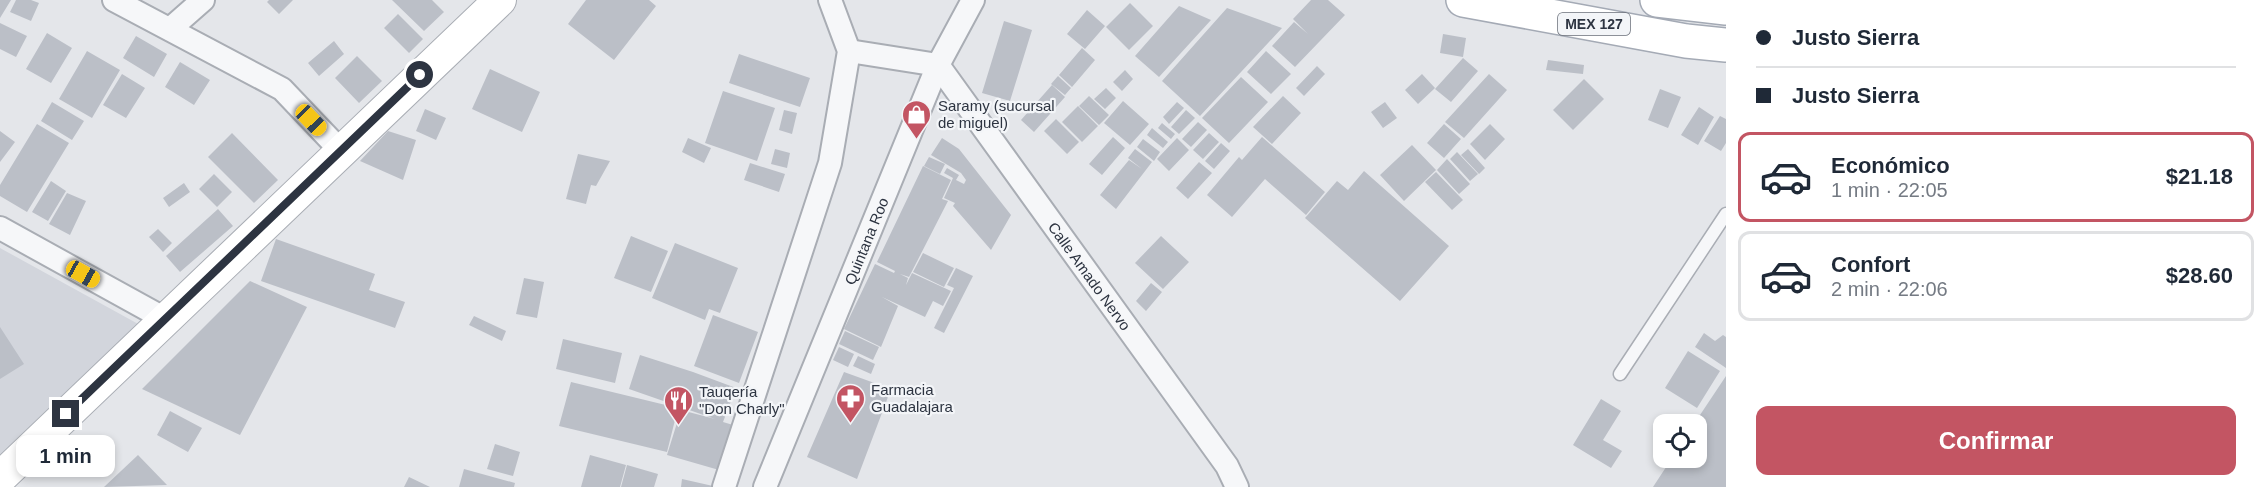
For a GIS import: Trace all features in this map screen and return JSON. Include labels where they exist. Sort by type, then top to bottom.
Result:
[{"type":"main road","points":[[0,478],[500,0]]},
{"type":"main road","name":"MEX 127","points":[[1463,0],[1558,9],[1686,41],[1726,45]]},
{"type":"main road","points":[[1658,0],[1726,8]]},
{"type":"street","points":[[114,0],[282,89],[341,150]]},
{"type":"street","points":[[170,29],[203,0]]},
{"type":"street","points":[[724,487],[830,163],[849,51],[830,0]]},
{"type":"street","name":"Quintana Roo","points":[[765,487],[938,65],[973,0]]},
{"type":"street","points":[[849,51],[938,65]]},
{"type":"street","name":"Calle Amado Nervo","points":[[938,65],[1227,466],[1237,487]]},
{"type":"street","points":[[0,228],[165,319]]},
{"type":"lane","points":[[1620,374],[1726,214]]},
{"type":"shaded area","points":[[0,248],[140,325],[0,457]]},
{"type":"building","points":[[0,0],[11,0],[0,18]]},
{"type":"building","points":[[16,0],[31,0],[39,3],[31,21],[10,12]]},
{"type":"building","points":[[269,0],[293,0],[279,14],[267,2]]},
{"type":"building","points":[[392,0],[432,0],[444,12],[424,31]]},
{"type":"building","points":[[586,0],[649,0],[656,6],[614,60],[568,24]]},
{"type":"building","points":[[1311,0],[1328,0],[1345,15],[1295,67],[1272,46],[1294,22],[1308,34],[1293,19]]},
{"type":"building","points":[[1130,3],[1153,26],[1129,50],[1106,27]]},
{"type":"building","points":[[1179,6],[1211,20],[1159,77],[1135,56]]},
{"type":"building","points":[[1227,8],[1282,28],[1200,116],[1162,81]]},
{"type":"building","points":[[1087,10],[1105,26],[1085,49],[1067,34]]},
{"type":"building","points":[[398,14],[423,39],[409,53],[384,28]]},
{"type":"building","points":[[1004,21],[1032,30],[1010,101],[982,93]]},
{"type":"building","points":[[0,23],[27,36],[16,57],[0,49]]},
{"type":"building","points":[[47,33],[72,48],[51,83],[26,69]]},
{"type":"building","points":[[1443,34],[1466,38],[1463,57],[1440,53]]},
{"type":"building","points":[[136,36],[167,54],[154,77],[123,58]]},
{"type":"building","points":[[334,41],[344,54],[319,76],[308,63]]},
{"type":"building","points":[[1082,48],[1095,60],[1072,87],[1059,75]]},
{"type":"building","points":[[87,51],[120,70],[92,118],[59,99]]},
{"type":"building","points":[[1266,51],[1291,74],[1271,94],[1247,72]]},
{"type":"building","points":[[739,54],[810,78],[800,107],[729,83]]},
{"type":"building","points":[[357,56],[382,81],[359,103],[335,78]]},
{"type":"building","points":[[1463,58],[1478,71],[1451,102],[1435,89]]},
{"type":"building","points":[[1548,60],[1584,65],[1583,74],[1546,70]]},
{"type":"building","points":[[180,62],[210,80],[194,105],[165,87]]},
{"type":"building","points":[[1317,66],[1325,74],[1304,96],[1296,88]]},
{"type":"building","points":[[490,69],[540,92],[522,132],[472,109]]},
{"type":"building","points":[[1125,70],[1133,79],[1122,91],[1113,82]]},
{"type":"building","points":[[122,74],[145,88],[126,118],[103,105]]},
{"type":"building","points":[[1422,74],[1435,88],[1418,104],[1405,90]]},
{"type":"building","points":[[1489,74],[1507,90],[1464,138],[1445,122]]},
{"type":"building","points":[[1058,76],[1071,88],[1065,95],[1051,84]]},
{"type":"building","points":[[1241,77],[1268,102],[1229,143],[1202,118]]},
{"type":"building","points":[[1584,79],[1604,99],[1573,130],[1553,110]]},
{"type":"building","points":[[1052,85],[1065,97],[1034,132],[1021,120]]},
{"type":"building","points":[[1106,88],[1116,98],[1105,109],[1094,99]]},
{"type":"building","points":[[1660,89],[1681,97],[1668,128],[1648,120]]},
{"type":"building","points":[[723,91],[775,108],[757,161],[705,143]]},
{"type":"building","points":[[1089,96],[1109,115],[1099,125],[1079,106]]},
{"type":"building","points":[[1283,96],[1301,113],[1272,144],[1253,127]]},
{"type":"building","points":[[1123,101],[1149,124],[1130,145],[1104,123]]},
{"type":"building","points":[[52,102],[84,121],[72,140],[41,121]]},
{"type":"building","points":[[1177,102],[1184,108],[1169,124],[1163,117]]},
{"type":"building","points":[[1385,102],[1397,118],[1383,128],[1371,112]]},
{"type":"building","points":[[1078,106],[1098,126],[1082,142],[1062,122]]},
{"type":"building","points":[[1699,107],[1714,117],[1698,145],[1681,135]]},
{"type":"building","points":[[425,109],[446,118],[436,140],[416,131]]},
{"type":"building","points":[[784,110],[797,113],[792,134],[779,130]]},
{"type":"building","points":[[1186,110],[1195,118],[1179,134],[1171,127]]},
{"type":"building","points":[[1720,116],[1726,119],[1726,143],[1721,151],[1704,141]]},
{"type":"building","points":[[1056,119],[1079,142],[1067,154],[1044,131]]},
{"type":"building","points":[[1198,122],[1207,130],[1191,147],[1182,139]]},
{"type":"building","points":[[1162,123],[1175,134],[1171,139],[1158,128]]},
{"type":"building","points":[[37,124],[69,143],[27,212],[0,196],[0,185]]},
{"type":"building","points":[[1444,124],[1461,139],[1444,158],[1427,143]]},
{"type":"building","points":[[1490,124],[1505,139],[1485,160],[1470,144]]},
{"type":"building","points":[[1152,128],[1168,142],[1163,148],[1147,135]]},
{"type":"building","points":[[0,131],[15,142],[0,162]]},
{"type":"building","points":[[388,131],[416,140],[403,180],[360,161]]},
{"type":"building","points":[[232,133],[278,180],[254,203],[208,157]]},
{"type":"building","points":[[1209,133],[1219,142],[1203,159],[1193,150]]},
{"type":"building","points":[[1113,137],[1125,148],[1102,175],[1089,164]]},
{"type":"building","points":[[1262,137],[1325,192],[1306,215],[1265,179],[1232,217],[1207,195],[1239,157],[1242,160]]},
{"type":"building","points":[[688,138],[711,148],[704,163],[682,152]]},
{"type":"building","points":[[942,138],[959,149],[1011,215],[991,250],[953,206],[955,203],[944,198],[953,178],[944,173],[947,168],[959,175],[956,180],[964,184],[966,180],[961,173],[931,155]]},
{"type":"building","points":[[1177,138],[1189,150],[1169,171],[1157,159]]},
{"type":"building","points":[[1143,139],[1160,152],[1154,161],[1137,147]]},
{"type":"building","points":[[1221,143],[1230,151],[1214,169],[1205,161]]},
{"type":"building","points":[[1412,145],[1436,170],[1404,201],[1380,175]]},
{"type":"building","points":[[775,149],[790,153],[787,168],[771,164]]},
{"type":"building","points":[[1135,149],[1152,162],[1116,209],[1100,195],[1129,160],[1142,169],[1128,158]]},
{"type":"building","points":[[1468,149],[1485,168],[1479,174],[1461,155]]},
{"type":"building","points":[[1457,152],[1478,174],[1470,181],[1450,159]]},
{"type":"building","points":[[578,154],[610,161],[596,186],[591,185],[586,204],[566,199]]},
{"type":"building","points":[[929,157],[945,164],[940,174],[924,166]]},
{"type":"building","points":[[1447,159],[1470,184],[1459,194],[1437,170]]},
{"type":"building","points":[[1199,162],[1212,173],[1188,199],[1176,188]]},
{"type":"building","points":[[750,163],[785,174],[779,192],[744,180]]},
{"type":"building","points":[[923,166],[951,180],[942,199],[948,201],[909,277],[900,274],[908,278],[906,285],[912,273],[951,291],[943,306],[933,301],[925,317],[882,297],[898,306],[881,347],[844,329],[875,264],[894,273],[895,271],[877,262]]},
{"type":"building","points":[[1364,171],[1449,246],[1400,301],[1305,218],[1337,181],[1348,190]]},
{"type":"building","points":[[1436,172],[1463,200],[1452,210],[1425,182]]},
{"type":"building","points":[[214,174],[232,192],[217,207],[199,189]]},
{"type":"building","points":[[51,181],[66,191],[48,221],[32,212]]},
{"type":"building","points":[[184,183],[190,192],[169,207],[163,198]]},
{"type":"building","points":[[67,193],[86,201],[70,235],[49,224]]},
{"type":"building","points":[[218,209],[233,226],[180,272],[166,256]]},
{"type":"building","points":[[158,229],[172,243],[163,252],[149,237]]},
{"type":"building","points":[[631,236],[668,251],[651,292],[614,278]]},
{"type":"building","points":[[1161,236],[1189,262],[1163,289],[1135,263]]},
{"type":"building","points":[[276,239],[375,274],[369,290],[405,302],[395,328],[261,281]]},
{"type":"building","points":[[675,243],[738,268],[720,313],[709,309],[705,320],[652,298]]},
{"type":"building","points":[[923,253],[954,268],[944,287],[913,272]]},
{"type":"building","points":[[956,268],[973,276],[944,333],[934,328],[954,288],[947,285]]},
{"type":"building","points":[[524,278],[544,282],[537,318],[516,314]]},
{"type":"building","points":[[250,281],[307,307],[240,435],[142,389]]},
{"type":"building","points":[[1151,283],[1162,292],[1146,311],[1136,301]]},
{"type":"building","points":[[713,315],[758,332],[739,383],[694,366]]},
{"type":"building","points":[[474,316],[506,331],[502,341],[469,325]]},
{"type":"building","points":[[0,327],[24,364],[0,379]]},
{"type":"building","points":[[845,331],[879,347],[873,360],[839,344]]},
{"type":"building","points":[[1704,333],[1715,341],[1723,335],[1726,337],[1726,368],[1695,347]]},
{"type":"building","points":[[563,339],[622,353],[615,383],[556,369]]},
{"type":"building","points":[[839,347],[854,354],[848,367],[833,360]]},
{"type":"building","points":[[1688,351],[1720,371],[1697,408],[1665,388]]},
{"type":"building","points":[[640,355],[736,388],[723,422],[733,425],[719,470],[667,455],[681,410],[715,419],[629,389]]},
{"type":"building","points":[[858,356],[875,364],[871,374],[853,366]]},
{"type":"building","name":"Farmacia Guadalajara","points":[[844,372],[891,389],[857,479],[807,457]]},
{"type":"building","points":[[1726,376],[1726,487],[1653,487],[1665,468],[1707,468],[1707,414],[1701,414]]},
{"type":"building","points":[[571,382],[678,408],[667,452],[559,426]]},
{"type":"building","points":[[1601,399],[1621,411],[1603,440],[1622,451],[1611,468],[1573,445]]},
{"type":"building","points":[[170,411],[202,428],[188,452],[157,435]]},
{"type":"building","points":[[495,444],[520,452],[513,476],[487,469]]},
{"type":"building","points":[[138,455],[167,485],[104,487]]},
{"type":"building","points":[[590,455],[626,465],[620,487],[581,487]]},
{"type":"building","points":[[627,465],[658,474],[654,487],[621,487]]},
{"type":"building","points":[[464,469],[515,483],[514,487],[459,487]]},
{"type":"building","points":[[409,477],[430,487],[404,487]]},
{"type":"building","points":[[682,479],[713,486],[713,487],[681,487]]},
{"type":"place","name":"Saramy (sucursal de miguel)","points":[[917,140]]},
{"type":"place","name":"Farmacia Guadalajara","points":[[850,424]]},
{"type":"place","name":"Tauqería \"Don Charly\"","points":[[678,426]]},
{"type":"route","points":[[66,414],[420,75]]}]
